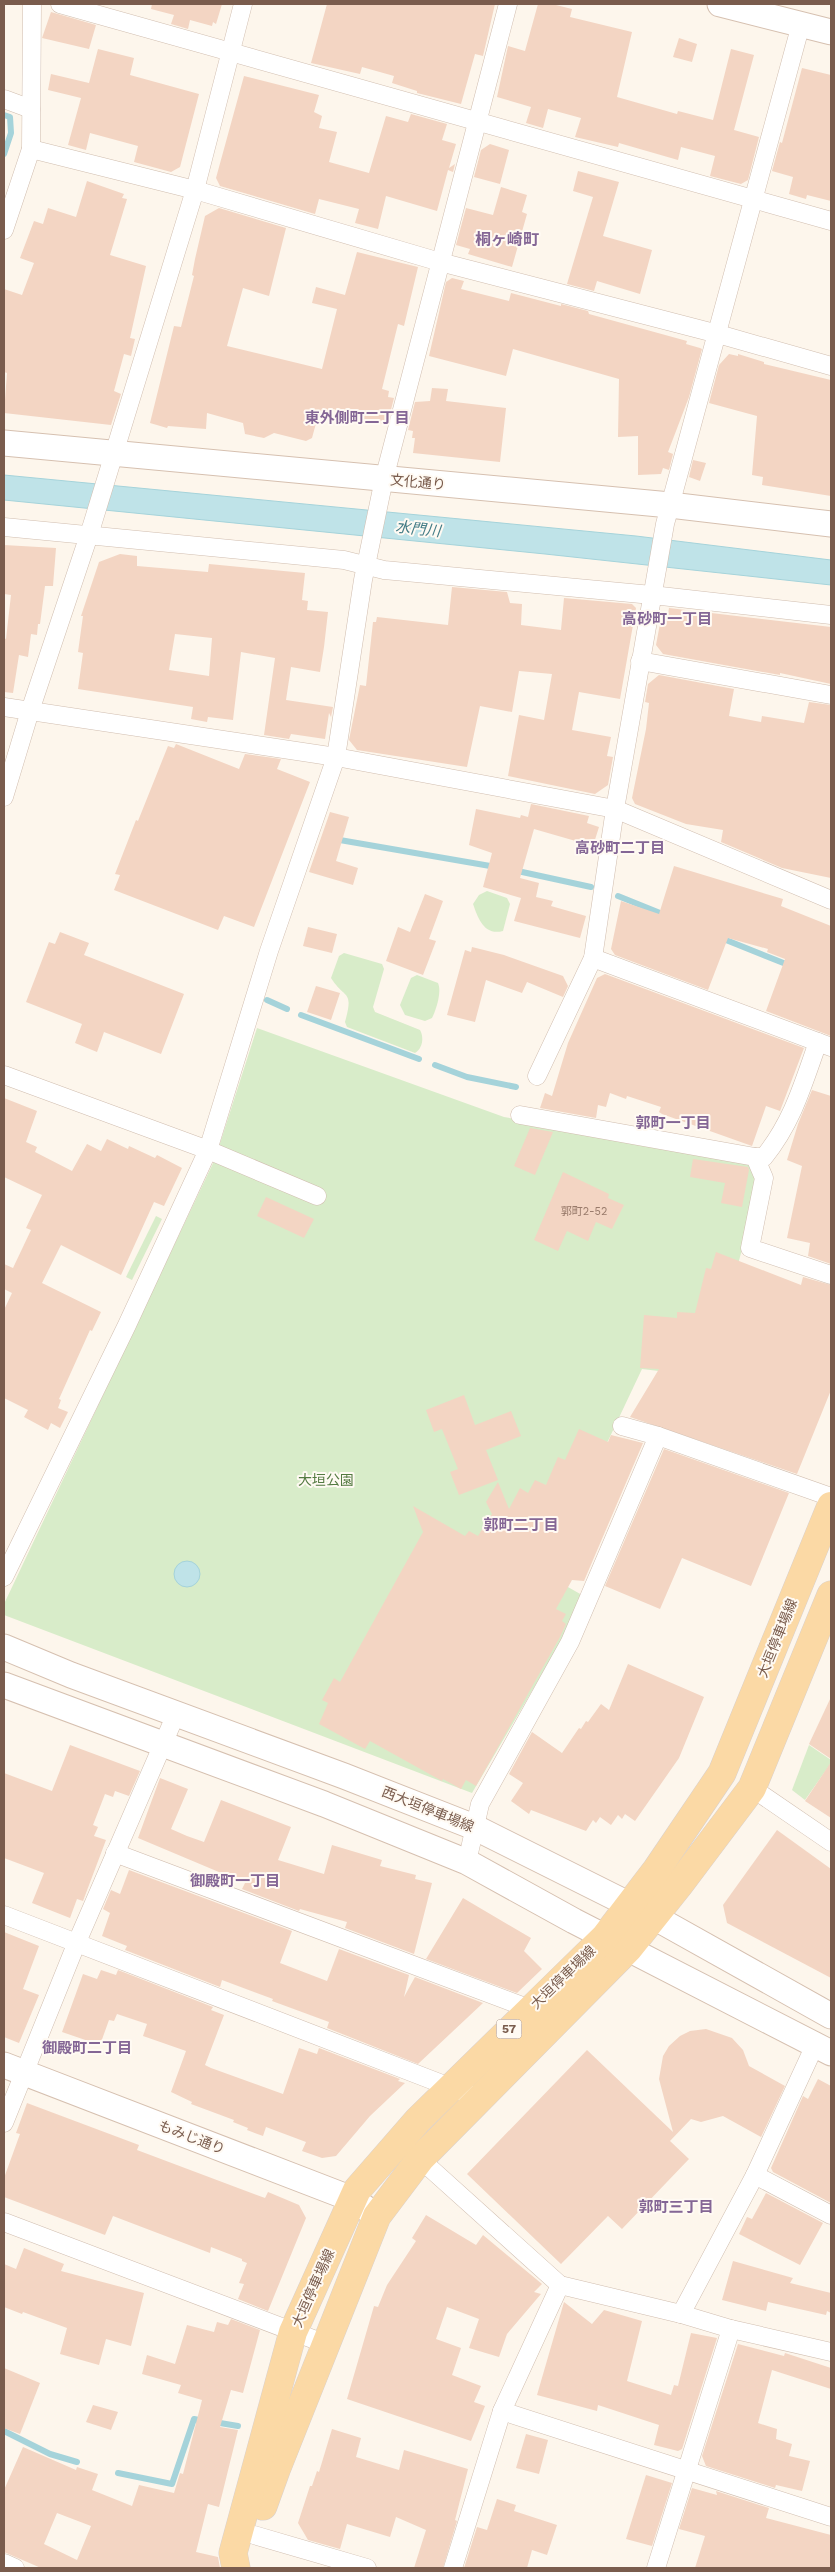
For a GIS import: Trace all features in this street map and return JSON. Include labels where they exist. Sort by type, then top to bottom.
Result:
[{"type":"main road","points":[[720,4],[831,32]]},
{"type":"main road","name":"文化通り","points":[[4,443],[114,452],[382,491],[670,505],[831,524]]},
{"type":"main road","name":"大垣停車場線","points":[[237,2568],[246,2556],[276,2470],[377,2216],[420,2159],[481,2099],[557,2019],[617,1943],[629,1905],[722,1773],[831,1506]]},
{"type":"main road","name":"大垣停車場線","points":[[237,2568],[233,2553],[293,2332],[357,2190],[418,2120],[530,2009],[654,1917],[752,1788],[831,1595]]},
{"type":"main road","name":"西大垣停車場線","points":[[4,1647],[474,1827],[654,1917],[828,2008]]},
{"type":"main road","points":[[4,1685],[324,1804],[467,1862],[617,1943],[823,2049]]},
{"type":"main road","name":"もみじ通り","points":[[14,2069],[352,2199],[377,2216]]},
{"type":"street","points":[[4,230],[32,149],[32,4]]},
{"type":"street","points":[[60,4],[230,50],[478,123],[831,220]]},
{"type":"street","points":[[4,797],[30,711],[89,535],[195,190],[243,4]]},
{"type":"street","points":[[4,1577],[127,1325],[208,1150],[269,951],[336,757],[366,565],[382,491],[508,4]]},
{"type":"street","points":[[538,1076],[593,958],[615,809],[663,530],[801,24]]},
{"type":"street","points":[[4,99],[31,109]]},
{"type":"street","points":[[32,149],[195,190],[440,262],[718,334],[831,366]]},
{"type":"street","points":[[4,527],[344,560],[384,570],[652,595],[831,615]]},
{"type":"street","points":[[640,661],[831,695]]},
{"type":"street","points":[[4,708],[336,757],[615,809],[831,900]]},
{"type":"street","points":[[520,1115],[755,1157],[764,1157],[781,1136],[792,1116],[824,1044],[593,958]]},
{"type":"street","points":[[4,1075],[208,1150],[317,1196]]},
{"type":"street","points":[[755,1157],[764,1178],[750,1248],[831,1275]]},
{"type":"street","points":[[622,1426],[658,1436],[831,1497]]},
{"type":"street","points":[[467,1862],[480,1804],[570,1642],[658,1436]]},
{"type":"street","points":[[4,2123],[14,2069],[77,1942],[176,1714]]},
{"type":"street","points":[[752,1788],[831,1842]]},
{"type":"street","points":[[115,1853],[557,2019]]},
{"type":"street","points":[[4,1915],[481,2099]]},
{"type":"street","points":[[681,2314],[823,2049]]},
{"type":"street","points":[[420,2159],[560,2285],[681,2314],[731,2329],[831,2352]]},
{"type":"street","points":[[755,2175],[831,2215]]},
{"type":"street","points":[[4,2222],[326,2344]]},
{"type":"street","points":[[453,2568],[502,2411],[560,2285]]},
{"type":"street","points":[[656,2568],[731,2329]]},
{"type":"street","points":[[502,2411],[831,2517]]},
{"type":"street","points":[[254,2535],[367,2568]]},
{"type":"street","points":[[4,2563],[15,2568]]},
{"type":"green space","points":[[487,891],[507,898],[510,904],[503,931],[496,932],[486,928],[473,904],[479,895]]},
{"type":"green space","points":[[344,953],[382,964],[384,969],[373,1007],[375,1012],[420,1030],[422,1042],[418,1051],[415,1053],[347,1027],[345,1022],[348,1012],[348,999],[331,978],[339,956]]},
{"type":"green space","points":[[417,975],[438,983],[439,987],[434,1015],[425,1021],[405,1015],[400,1005],[411,978]]},
{"type":"green space","name":"大垣公園","points":[[257,1028],[504,1117],[749,1162],[758,1171],[757,1192],[724,1318],[725,1379],[642,1369],[545,1574],[582,1595],[560,1643],[472,1793],[4,1615],[4,1604],[215,1159]]},
{"type":"green space","points":[[156,1216],[162,1219],[132,1280],[126,1277]]},
{"type":"green space","points":[[809,1745],[831,1760],[831,1763],[805,1800],[792,1790]]},
{"type":"water","name":"水門川","points":[[4,475],[636,536],[831,560],[831,585],[545,554],[4,500]]},
{"type":"water","points":[[187,1561],[196,1565],[200,1574],[196,1583],[187,1587],[178,1583],[174,1574],[178,1565]]},
{"type":"building","points":[[152,4],[222,4],[216,24],[213,22],[212,26],[190,20],[188,29],[171,24],[174,15],[151,9]]},
{"type":"building","points":[[327,4],[495,4],[483,56],[475,54],[461,104],[417,93],[417,91],[392,83],[394,76],[362,67],[360,74],[311,63]]},
{"type":"building","points":[[538,4],[552,4],[572,9],[570,17],[632,32],[617,97],[677,114],[678,111],[713,120],[731,49],[754,55],[734,130],[759,137],[748,180],[741,184],[710,176],[715,156],[681,147],[678,160],[619,143],[618,147],[575,137],[581,118],[548,109],[543,128],[526,123],[531,107],[497,97],[508,46],[525,51]]},
{"type":"building","points":[[51,12],[96,25],[89,49],[42,38]]},
{"type":"building","points":[[679,38],[697,44],[692,62],[673,57]]},
{"type":"building","points":[[98,49],[134,58],[130,75],[199,94],[180,167],[171,172],[134,162],[138,146],[90,133],[86,150],[68,145],[81,98],[48,90],[51,74],[89,83]]},
{"type":"building","points":[[802,68],[831,75],[831,201],[807,195],[806,199],[789,194],[793,177],[772,171],[780,142],[782,143]]},
{"type":"building","points":[[244,76],[319,95],[314,112],[322,116],[319,128],[337,132],[329,162],[369,173],[386,116],[408,122],[411,114],[447,124],[442,140],[456,144],[449,168],[455,164],[453,172],[448,170],[437,211],[386,196],[378,229],[355,223],[359,209],[319,199],[315,214],[220,186],[216,178]]},
{"type":"building","points":[[490,144],[509,150],[500,184],[474,177],[481,150]]},
{"type":"building","points":[[578,171],[619,182],[603,236],[652,250],[640,294],[597,281],[594,291],[567,284],[593,197],[573,191]]},
{"type":"building","points":[[87,181],[124,194],[122,198],[127,199],[110,255],[146,266],[130,338],[135,339],[131,356],[124,354],[114,391],[121,394],[111,425],[4,413],[7,373],[4,372],[4,289],[22,295],[34,263],[20,258],[34,221],[43,224],[48,208],[76,217]]},
{"type":"building","points":[[501,187],[527,195],[522,212],[527,214],[512,267],[468,254],[470,249],[456,245],[466,208],[493,215]]},
{"type":"building","points":[[219,208],[286,228],[269,296],[243,288],[227,346],[322,369],[337,309],[312,303],[316,287],[345,295],[357,252],[418,267],[404,326],[398,324],[382,389],[389,391],[388,397],[394,398],[387,425],[342,414],[334,409],[318,416],[312,438],[306,441],[274,433],[264,438],[245,434],[243,423],[207,413],[206,429],[168,426],[167,428],[150,423],[174,326],[181,327],[194,276],[192,275],[205,216]]},
{"type":"building","points":[[452,278],[464,281],[461,289],[509,301],[511,293],[561,306],[561,304],[588,311],[589,314],[687,341],[686,344],[702,349],[689,397],[668,452],[673,454],[669,470],[663,468],[661,474],[638,475],[638,436],[618,437],[619,379],[513,349],[506,376],[429,356],[446,282]]},
{"type":"building","points":[[729,354],[738,356],[738,354],[764,362],[764,364],[831,380],[831,496],[762,485],[763,477],[752,475],[757,416],[709,403],[719,365]]},
{"type":"building","points":[[432,388],[448,389],[446,401],[506,408],[500,462],[413,453],[415,438],[412,438],[413,431],[408,430],[415,402],[430,401]]},
{"type":"building","points":[[693,460],[706,463],[700,481],[689,477]]},
{"type":"building","points":[[4,545],[56,548],[53,586],[45,586],[40,624],[38,624],[37,635],[31,634],[28,657],[19,655],[13,693],[4,692],[4,638],[6,639],[11,595],[4,594]]},
{"type":"building","points":[[120,554],[137,556],[137,566],[208,572],[209,564],[305,573],[302,600],[308,601],[307,610],[328,612],[324,647],[320,672],[291,667],[286,700],[333,707],[331,717],[329,713],[325,739],[291,734],[289,739],[264,735],[275,658],[241,652],[233,720],[208,717],[207,722],[191,719],[193,707],[78,689],[83,653],[78,652],[83,616],[81,616],[99,562]],"holes":[[[175,634],[212,638],[209,676],[169,670]]]},
{"type":"building","points":[[452,587],[507,592],[510,603],[522,604],[521,625],[561,630],[564,598],[632,604],[636,608],[620,699],[579,692],[572,730],[611,737],[607,756],[613,757],[608,785],[595,794],[508,776],[519,715],[544,720],[552,674],[519,671],[512,712],[480,706],[467,767],[357,750],[349,740],[360,685],[366,686],[373,622],[376,622],[377,617],[448,625]]},
{"type":"building","points":[[669,608],[831,627],[831,684],[780,673],[780,675],[663,654],[656,645],[662,613],[668,614]]},
{"type":"building","points":[[659,675],[734,689],[729,716],[761,722],[762,716],[804,723],[809,702],[831,705],[831,878],[782,868],[721,842],[723,830],[686,824],[635,804],[632,798],[646,729],[649,703],[645,702],[648,684]]},
{"type":"building","points":[[176,744],[239,769],[245,754],[281,759],[277,769],[310,782],[254,927],[224,916],[218,930],[114,890],[120,875],[115,874],[136,820],[138,821],[168,746],[174,748]]},
{"type":"building","points":[[531,804],[589,816],[587,823],[599,827],[593,846],[534,829],[520,878],[539,883],[536,897],[553,901],[551,906],[586,916],[580,938],[514,921],[521,898],[483,887],[492,853],[469,845],[476,809],[520,818],[521,815],[528,817]]},
{"type":"building","points":[[330,812],[349,817],[336,861],[358,868],[353,885],[309,872]]},
{"type":"building","points":[[674,866],[783,899],[781,906],[831,926],[831,1036],[766,1011],[785,959],[767,952],[768,949],[728,938],[708,990],[615,955],[611,949],[621,901],[659,914]]},
{"type":"building","points":[[425,894],[443,901],[429,939],[436,941],[423,975],[386,961],[398,927],[410,932]]},
{"type":"building","points":[[308,927],[337,934],[332,953],[303,946]]},
{"type":"building","points":[[60,932],[89,943],[84,955],[184,994],[161,1054],[104,1032],[97,1052],[75,1043],[82,1024],[26,1002],[49,942],[55,944]]},
{"type":"building","points":[[472,947],[504,955],[563,976],[568,986],[563,997],[527,982],[522,993],[486,980],[475,1022],[447,1015],[465,950],[471,952]]},
{"type":"building","points":[[605,974],[804,1048],[780,1111],[766,1106],[752,1146],[662,1114],[659,1112],[661,1107],[627,1096],[626,1099],[610,1093],[606,1107],[598,1105],[596,1118],[540,1108],[545,1093],[552,1096],[568,1043],[597,978]]},
{"type":"building","points":[[316,986],[340,993],[331,1020],[307,1012]]},
{"type":"building","points":[[812,1090],[831,1096],[831,1264],[808,1256],[810,1243],[787,1238],[802,1166],[787,1160],[798,1124]]},
{"type":"building","points":[[4,1098],[37,1111],[26,1142],[37,1147],[35,1152],[72,1171],[87,1144],[101,1151],[107,1139],[128,1149],[129,1146],[155,1158],[157,1155],[182,1168],[164,1206],[154,1202],[121,1275],[61,1245],[42,1283],[101,1312],[92,1331],[90,1330],[59,1399],[61,1400],[58,1408],[68,1412],[60,1428],[51,1423],[48,1430],[24,1417],[28,1410],[4,1398],[4,1310],[12,1293],[4,1289],[4,1264],[13,1268],[31,1230],[26,1228],[42,1195],[4,1177]]},
{"type":"building","points":[[530,1128],[553,1132],[535,1175],[514,1166]]},
{"type":"building","points":[[693,1159],[748,1167],[742,1207],[721,1203],[725,1183],[690,1177]]},
{"type":"building","points":[[563,1172],[609,1194],[608,1198],[624,1205],[612,1229],[596,1222],[588,1241],[567,1231],[558,1251],[534,1240]]},
{"type":"building","points":[[266,1197],[314,1219],[304,1238],[257,1216]]},
{"type":"building","points":[[716,1252],[801,1285],[803,1277],[831,1285],[831,1390],[797,1474],[630,1417],[659,1369],[640,1368],[644,1315],[677,1318],[677,1312],[695,1313],[706,1268],[711,1269]]},
{"type":"building","points":[[464,1395],[475,1425],[511,1411],[521,1436],[486,1450],[498,1480],[459,1495],[450,1472],[458,1469],[442,1429],[434,1432],[426,1410]]},
{"type":"building","points":[[579,1429],[608,1442],[611,1435],[643,1443],[584,1581],[572,1580],[556,1609],[566,1614],[562,1621],[566,1624],[560,1637],[476,1786],[466,1780],[461,1789],[443,1779],[442,1781],[370,1741],[365,1749],[319,1724],[328,1703],[322,1700],[334,1678],[340,1682],[423,1532],[413,1506],[465,1536],[469,1531],[478,1536],[492,1514],[486,1502],[498,1482],[509,1509],[520,1488],[528,1493],[535,1480],[546,1485],[558,1457],[565,1460]]},
{"type":"building","points":[[664,1449],[789,1493],[751,1586],[682,1558],[660,1609],[605,1586]]},
{"type":"building","points":[[628,1664],[704,1697],[679,1758],[635,1821],[625,1814],[622,1819],[618,1815],[611,1825],[600,1817],[596,1823],[593,1820],[586,1831],[531,1810],[529,1814],[511,1801],[523,1783],[509,1774],[532,1732],[562,1753],[579,1728],[581,1729],[586,1721],[588,1722],[601,1704],[609,1710]]},
{"type":"building","points":[[831,1697],[831,1759],[809,1744]]},
{"type":"building","points":[[70,1745],[140,1771],[129,1796],[115,1791],[113,1797],[105,1794],[93,1825],[98,1827],[94,1836],[106,1840],[83,1901],[77,1899],[70,1918],[32,1903],[44,1873],[4,1858],[4,1773],[52,1791]]},
{"type":"building","points":[[831,1762],[831,1818],[805,1801]]},
{"type":"building","points":[[160,1778],[188,1789],[171,1829],[187,1836],[204,1842],[221,1800],[291,1827],[278,1860],[324,1874],[332,1845],[382,1860],[380,1866],[416,1875],[415,1879],[432,1883],[414,1954],[345,1928],[347,1922],[300,1909],[299,1911],[242,1889],[245,1883],[138,1838]]},
{"type":"building","points":[[777,1830],[831,1869],[831,1978],[727,1923],[723,1905]]},
{"type":"building","points":[[129,1870],[292,1931],[280,1963],[327,1981],[339,1949],[409,1975],[404,1997],[415,1977],[483,2003],[418,2064],[327,2028],[329,2022],[272,2001],[273,1999],[222,1980],[220,1987],[125,1950],[127,1946],[102,1936],[110,1913],[103,1909],[111,1890],[120,1894]]},
{"type":"building","points":[[463,1898],[531,1938],[524,1951],[542,1969],[517,1993],[426,1959]]},
{"type":"building","points":[[4,1932],[39,1946],[23,1989],[39,1995],[19,2043],[4,2037]]},
{"type":"building","points":[[101,1970],[116,1975],[118,1970],[213,2007],[211,2010],[224,2015],[205,2065],[211,2068],[283,2094],[299,2048],[317,2054],[319,2048],[400,2079],[398,2081],[405,2083],[370,2116],[336,2156],[322,2158],[302,2151],[306,2142],[266,2127],[263,2136],[247,2130],[248,2128],[233,2122],[234,2120],[191,2104],[192,2102],[171,2092],[186,2051],[143,2036],[147,2024],[117,2014],[114,2021],[109,2020],[100,2045],[62,2032],[83,1974],[97,1979]]},
{"type":"building","points":[[706,2029],[732,2038],[743,2050],[749,2066],[785,2086],[761,2137],[723,2116],[701,2122],[691,2119],[670,2141],[689,2159],[622,2229],[608,2216],[561,2264],[467,2174],[587,2050],[673,2132],[659,2079],[663,2056],[669,2046],[680,2036],[690,2031]]},
{"type":"building","points":[[818,2079],[831,2086],[831,2203],[773,2172],[771,2168],[803,2096],[808,2099]]},
{"type":"building","points":[[27,2103],[139,2145],[137,2150],[265,2198],[268,2192],[299,2205],[306,2218],[268,2311],[238,2299],[244,2284],[239,2283],[247,2263],[242,2261],[242,2259],[211,2247],[210,2253],[113,2216],[105,2235],[4,2197],[4,2178],[20,2134],[16,2133]]},
{"type":"building","points":[[766,2193],[823,2223],[800,2265],[739,2234],[747,2217],[752,2219]]},
{"type":"building","points":[[426,2215],[476,2245],[483,2235],[542,2284],[534,2292],[541,2294],[507,2334],[499,2357],[469,2348],[479,2319],[447,2307],[436,2339],[461,2348],[452,2375],[481,2386],[474,2402],[485,2406],[471,2441],[347,2399],[374,2306],[378,2307],[387,2285],[416,2241],[412,2238]]},
{"type":"building","points":[[24,2248],[64,2264],[61,2271],[144,2293],[131,2346],[106,2339],[99,2365],[60,2354],[67,2328],[4,2307],[4,2264],[16,2269]]},
{"type":"building","points":[[733,2261],[793,2278],[790,2283],[831,2293],[831,2313],[827,2311],[826,2315],[768,2302],[766,2311],[722,2300]]},
{"type":"building","points":[[564,2302],[592,2324],[604,2310],[642,2321],[627,2381],[671,2395],[674,2385],[678,2386],[691,2333],[717,2338],[682,2449],[678,2451],[654,2445],[659,2425],[598,2405],[597,2411],[537,2395]]},
{"type":"building","points":[[231,2319],[260,2330],[243,2393],[231,2390],[220,2427],[238,2430],[219,2507],[208,2504],[196,2552],[218,2557],[220,2568],[41,2568],[4,2552],[4,2490],[23,2447],[76,2470],[77,2467],[98,2474],[92,2490],[132,2506],[139,2485],[174,2493],[180,2473],[183,2474],[202,2400],[178,2393],[181,2385],[142,2374],[147,2355],[175,2364],[187,2325],[214,2332],[217,2322],[228,2325]],"holes":[[[57,2513],[91,2526],[77,2560],[44,2544]]]},
{"type":"building","points":[[738,2344],[784,2356],[785,2353],[831,2368],[831,2389],[772,2370],[758,2423],[777,2429],[776,2439],[792,2444],[789,2456],[810,2461],[802,2491],[776,2485],[775,2488],[706,2466],[702,2456]]},
{"type":"building","points":[[4,2368],[40,2383],[20,2434],[4,2428]]},
{"type":"building","points":[[93,2405],[118,2412],[111,2430],[86,2422]]},
{"type":"building","points":[[332,2429],[361,2438],[356,2457],[399,2470],[404,2450],[468,2469],[455,2520],[457,2521],[443,2568],[414,2568],[426,2530],[396,2517],[390,2537],[347,2524],[340,2549],[308,2540],[298,2523],[310,2486],[312,2486],[317,2471],[319,2472]]},
{"type":"building","points":[[526,2434],[548,2440],[539,2474],[516,2468]]},
{"type":"building","points":[[646,2475],[672,2483],[652,2546],[626,2539]]},
{"type":"building","points":[[692,2488],[717,2495],[716,2491],[769,2508],[766,2518],[831,2535],[831,2568],[695,2568],[705,2536],[679,2529]]},
{"type":"building","points":[[497,2499],[516,2505],[514,2511],[557,2525],[547,2555],[532,2550],[527,2568],[464,2568],[477,2527],[487,2530]]},
{"type":"waterway","points":[[4,115],[10,117],[11,133],[4,154]]},
{"type":"waterway","points":[[334,839],[496,867]]},
{"type":"waterway","points":[[513,870],[591,887]]},
{"type":"waterway","points":[[618,896],[665,915]]},
{"type":"waterway","points":[[721,938],[791,966]]},
{"type":"waterway","points":[[267,1000],[287,1009]]},
{"type":"waterway","points":[[301,1015],[419,1059]]},
{"type":"waterway","points":[[435,1065],[467,1077],[516,1087]]},
{"type":"waterway","points":[[118,2473],[172,2484],[194,2419],[204,2421]]},
{"type":"waterway","points":[[214,2422],[238,2426]]},
{"type":"waterway","points":[[4,2431],[50,2454],[77,2462]]},
{"type":"district","name":"桐ヶ崎町","points":[[507,239]]},
{"type":"district","name":"東外側町二丁目","points":[[357,418]]},
{"type":"district","name":"高砂町一丁目","points":[[667,619]]},
{"type":"district","name":"高砂町二丁目","points":[[620,848]]},
{"type":"district","name":"郭町一丁目","points":[[673,1123]]},
{"type":"district","name":"郭町二丁目","points":[[521,1525]]},
{"type":"district","name":"御殿町一丁目","points":[[235,1881]]},
{"type":"district","name":"御殿町二丁目","points":[[87,2048]]},
{"type":"district","name":"郭町三丁目","points":[[676,2207]]}]
